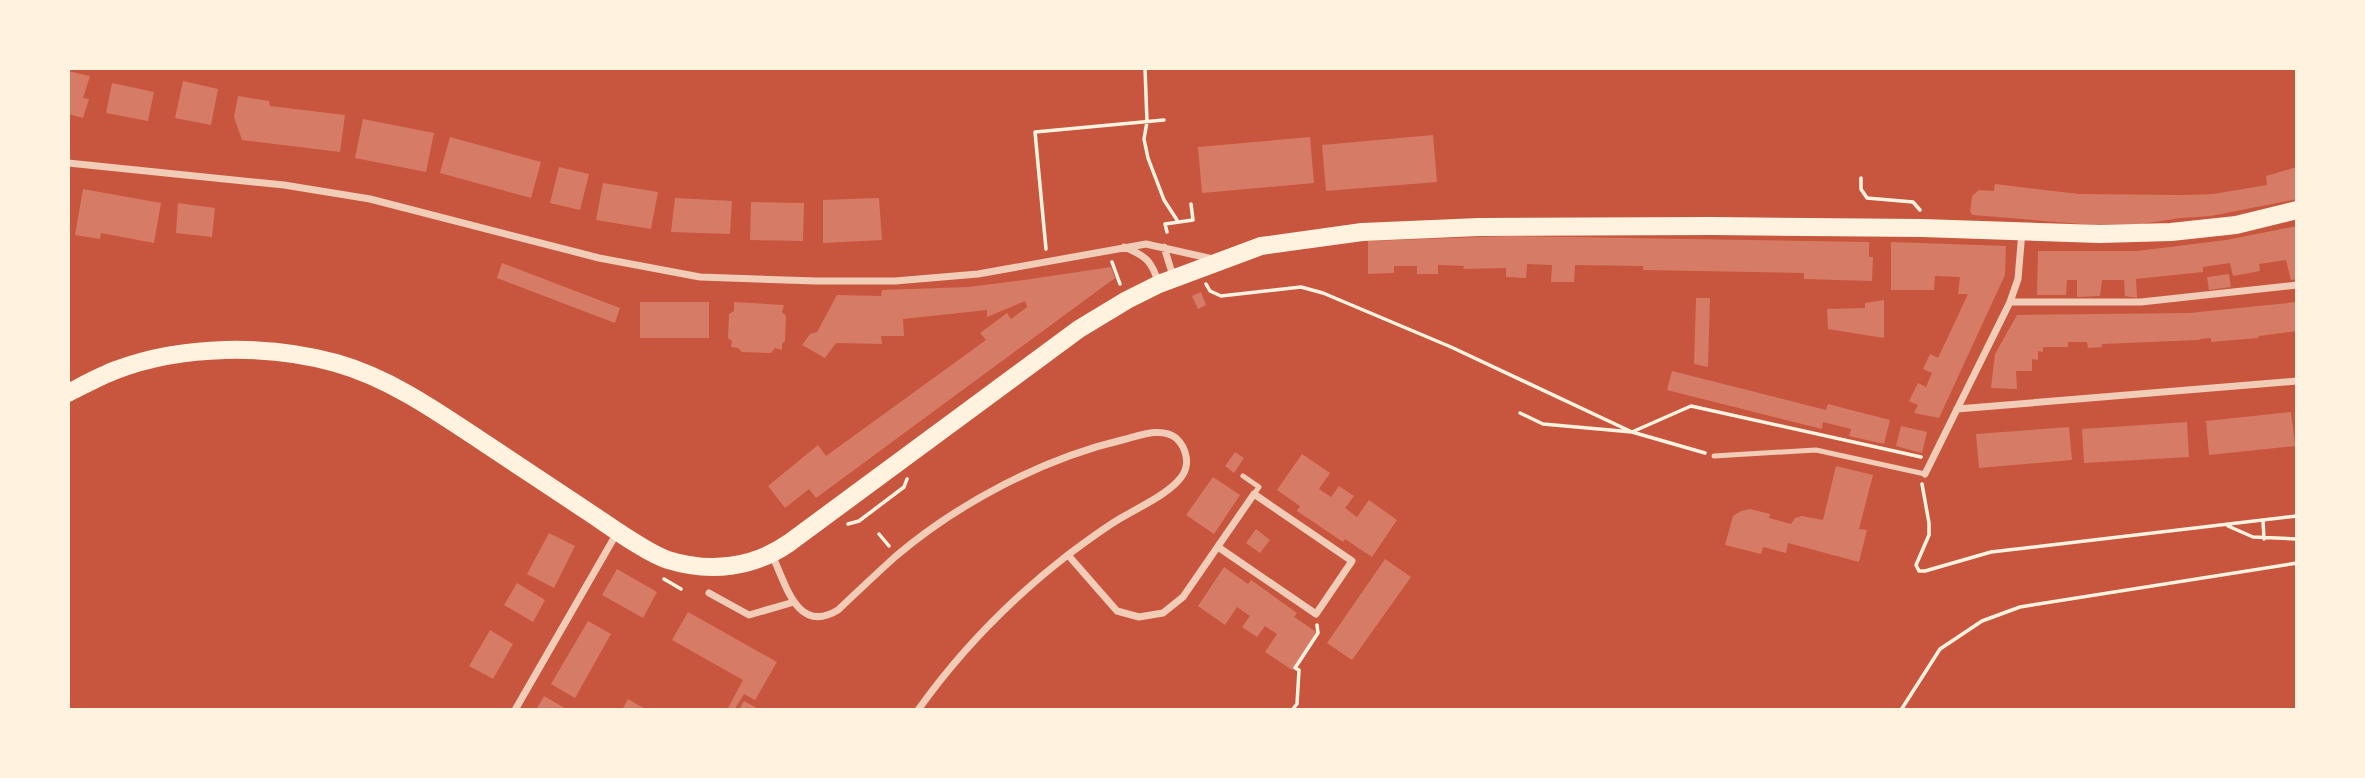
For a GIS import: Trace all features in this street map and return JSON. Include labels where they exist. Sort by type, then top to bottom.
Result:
[{"type":"main road","points":[[68,393],[116,370],[168,355],[240,350],[287,352],[337,364],[387,383],[433,409],[665,559],[700,568],[737,566],[772,555],[1079,329],[1127,300],[1166,281],[1261,246],[1362,232],[1466,227],[1922,228],[2100,234],[2171,232],[2236,225],[2297,209]]},
{"type":"street","points":[[68,163],[284,185],[370,199],[599,258],[700,276],[895,281],[978,274],[1146,244],[1218,260]]},
{"type":"street","points":[[1925,474],[2010,302],[2018,279],[2022,230]]},
{"type":"street","points":[[1124,247],[1141,253],[1166,281]]},
{"type":"street","points":[[1164,247],[1166,281]]},
{"type":"street","points":[[2010,302],[2141,302],[2297,285]]},
{"type":"street","points":[[1957,409],[2297,381]]},
{"type":"street","points":[[772,555],[802,612],[813,618],[827,617],[897,556],[941,523],[1016,478],[1107,443],[1153,432],[1175,437],[1184,447],[1187,461],[1184,474],[1176,484],[1115,521],[1021,594],[938,682],[918,710]]},
{"type":"street","points":[[1068,555],[1118,611],[1139,617],[1163,612],[1183,597],[1254,494],[1352,561],[1316,614],[1218,547]]},
{"type":"street","points":[[515,710],[618,531]]},
{"type":"street","points":[[709,593],[749,615],[794,601]]},
{"type":"lane","points":[[1714,456],[1816,450],[1925,474]]},
{"type":"lane","points":[[1243,477],[1259,487],[1254,494]]},
{"type":"path","points":[[1145,68],[1147,122],[1144,139],[1150,168],[1164,200],[1177,220]]},
{"type":"path","points":[[1047,261],[1035,132],[1164,120]]},
{"type":"path","points":[[1861,178],[1861,190],[1867,198],[1913,202],[1923,214],[1922,228]]},
{"type":"path","points":[[1167,232],[1165,224],[1193,220],[1191,204]]},
{"type":"path","points":[[1113,264],[1119,282]]},
{"type":"path","points":[[1203,280],[1210,291],[1221,296],[1301,287],[1322,293],[1451,347],[1632,432],[1714,456]]},
{"type":"path","points":[[1520,413],[1543,424],[1632,432],[1691,406],[1932,460]]},
{"type":"path","points":[[1925,474],[1921,488],[1929,535],[1916,565],[1919,571],[1991,552],[2297,516]]},
{"type":"path","points":[[2263,521],[2264,539]]},
{"type":"path","points":[[2226,525],[2253,537],[2297,539]]},
{"type":"path","points":[[1901,710],[1940,649],[1982,621],[2020,607],[2297,564]]},
{"type":"path","points":[[1292,710],[1297,704],[1298,670],[1295,668],[1318,633],[1316,614]]},
{"type":"building","points":[[68,71],[90,76],[83,98],[89,99],[83,118],[68,114]]},
{"type":"building","points":[[183,81],[218,89],[211,125],[175,118]]},
{"type":"building","points":[[112,83],[154,92],[148,121],[106,113]]},
{"type":"building","points":[[238,96],[269,101],[270,106],[345,115],[340,152],[242,140],[234,117]]},
{"type":"building","points":[[363,119],[434,133],[426,172],[355,158]]},
{"type":"building","points":[[1433,135],[1437,182],[1326,191],[1322,145]]},
{"type":"building","points":[[450,137],[541,162],[531,198],[440,173]]},
{"type":"building","points":[[1310,137],[1314,183],[1202,193],[1198,147]]},
{"type":"building","points":[[559,167],[589,174],[580,210],[550,203]]},
{"type":"building","points":[[2297,167],[2297,199],[2211,216],[2142,224],[2093,225],[1973,215],[1970,212],[1972,196],[1979,190],[1994,191],[1995,184],[2079,194],[2213,194],[2267,185],[2266,176]]},
{"type":"building","points":[[603,183],[658,192],[651,229],[596,220]]},
{"type":"building","points":[[83,189],[161,203],[154,243],[101,233],[100,239],[75,235]]},
{"type":"building","points":[[675,198],[732,201],[730,234],[671,232]]},
{"type":"building","points":[[879,198],[882,240],[823,243],[823,200]]},
{"type":"building","points":[[751,202],[804,203],[803,241],[750,240]]},
{"type":"building","points":[[178,203],[215,208],[212,237],[176,233]]},
{"type":"building","points":[[2297,226],[2297,279],[2291,280],[2286,260],[2259,264],[2260,271],[2233,276],[2230,263],[2203,267],[2203,272],[2136,279],[2137,298],[2125,296],[2124,280],[2102,280],[2100,296],[2077,297],[2077,280],[2067,280],[2066,295],[2037,295],[2038,251],[2137,251],[2226,240]]},
{"type":"building","points":[[1508,236],[1869,242],[1869,257],[1873,257],[1872,281],[1804,279],[1804,273],[1643,270],[1643,266],[1575,265],[1574,282],[1551,282],[1552,265],[1527,264],[1526,278],[1506,277],[1506,268],[1463,269],[1464,266],[1438,265],[1438,274],[1417,274],[1417,266],[1394,266],[1394,273],[1368,274],[1368,241]]},
{"type":"building","points":[[1891,242],[2006,246],[2005,275],[1939,418],[1914,413],[1918,405],[1909,401],[1918,383],[1926,387],[1932,373],[1923,369],[1930,354],[1938,358],[1968,294],[1958,294],[1960,277],[1935,276],[1934,290],[1891,290]]},
{"type":"building","points":[[502,263],[620,308],[615,323],[497,278]]},
{"type":"building","points":[[1111,267],[1115,278],[816,498],[809,489],[785,508],[768,486],[818,445],[826,456],[986,340],[980,333],[1007,313],[1011,319],[1027,307],[1025,301],[987,317],[987,310],[903,319],[904,336],[881,336],[882,344],[836,343],[825,358],[802,345],[810,334],[817,332],[837,295],[881,296],[882,290],[968,287]]},
{"type":"building","points":[[2229,274],[2231,287],[2209,290],[2207,277]]},
{"type":"building","points":[[1201,292],[1206,305],[1198,309],[1192,296]]},
{"type":"building","points":[[1696,298],[1710,298],[1708,367],[1694,364]]},
{"type":"building","points":[[1884,300],[1884,338],[1828,329],[1827,309],[1865,308],[1865,303]]},
{"type":"building","points":[[640,302],[709,302],[709,338],[640,338]]},
{"type":"building","points":[[734,302],[784,305],[782,312],[786,316],[785,341],[782,350],[775,348],[771,353],[742,352],[731,347],[732,341],[728,338],[729,314],[734,311]]},
{"type":"building","points":[[2297,302],[2297,331],[2211,342],[2211,338],[2102,344],[2102,347],[2088,348],[2087,342],[2068,342],[2068,347],[2043,347],[2043,352],[2038,351],[2038,360],[2032,359],[2032,371],[2016,371],[2017,389],[1991,388],[1995,354],[2017,315],[2189,313]]},
{"type":"building","points":[[1672,371],[1826,410],[1828,404],[1890,420],[1884,444],[1849,436],[1851,429],[1823,422],[1822,429],[1667,390]]},
{"type":"building","points":[[2291,412],[2295,446],[2209,455],[2206,421]]},
{"type":"building","points":[[2187,422],[2189,457],[2084,463],[2082,429]]},
{"type":"building","points":[[1901,426],[1927,432],[1922,453],[1896,446]]},
{"type":"building","points":[[2069,427],[2072,460],[1979,468],[1976,434]]},
{"type":"building","points":[[1235,452],[1244,458],[1234,473],[1225,466]]},
{"type":"building","points":[[1302,454],[1330,473],[1319,489],[1331,497],[1339,486],[1354,496],[1345,508],[1357,517],[1369,500],[1397,520],[1372,557],[1345,539],[1343,542],[1297,511],[1300,506],[1277,490]]},
{"type":"building","points":[[1836,466],[1873,475],[1859,529],[1867,530],[1859,562],[1788,543],[1786,553],[1763,547],[1761,554],[1725,545],[1733,516],[1741,511],[1750,509],[1770,514],[1769,518],[1791,524],[1795,518],[1802,516],[1823,520]]},
{"type":"building","points":[[1213,477],[1240,495],[1214,534],[1186,515]]},
{"type":"building","points":[[1256,529],[1270,540],[1260,553],[1246,543]]},
{"type":"building","points":[[549,533],[575,546],[554,588],[527,574]]},
{"type":"building","points":[[1385,559],[1411,577],[1352,660],[1327,643]]},
{"type":"building","points":[[1224,567],[1248,584],[1251,580],[1297,613],[1294,617],[1318,633],[1292,670],[1265,652],[1277,634],[1265,626],[1257,637],[1242,627],[1250,616],[1237,607],[1225,625],[1198,606]]},
{"type":"building","points":[[617,569],[657,592],[643,618],[602,595]]},
{"type":"building","points":[[517,583],[545,600],[533,622],[504,605]]},
{"type":"building","points":[[688,612],[777,662],[755,700],[744,694],[734,710],[727,710],[743,680],[672,640]]},
{"type":"building","points":[[588,621],[611,634],[575,698],[551,684]]},
{"type":"building","points":[[490,630],[513,644],[493,679],[469,666]]},
{"type":"building","points":[[544,696],[568,710],[536,710]]},
{"type":"building","points":[[628,699],[647,710],[622,710]]},
{"type":"building","points":[[744,701],[760,710],[739,710]]}]
